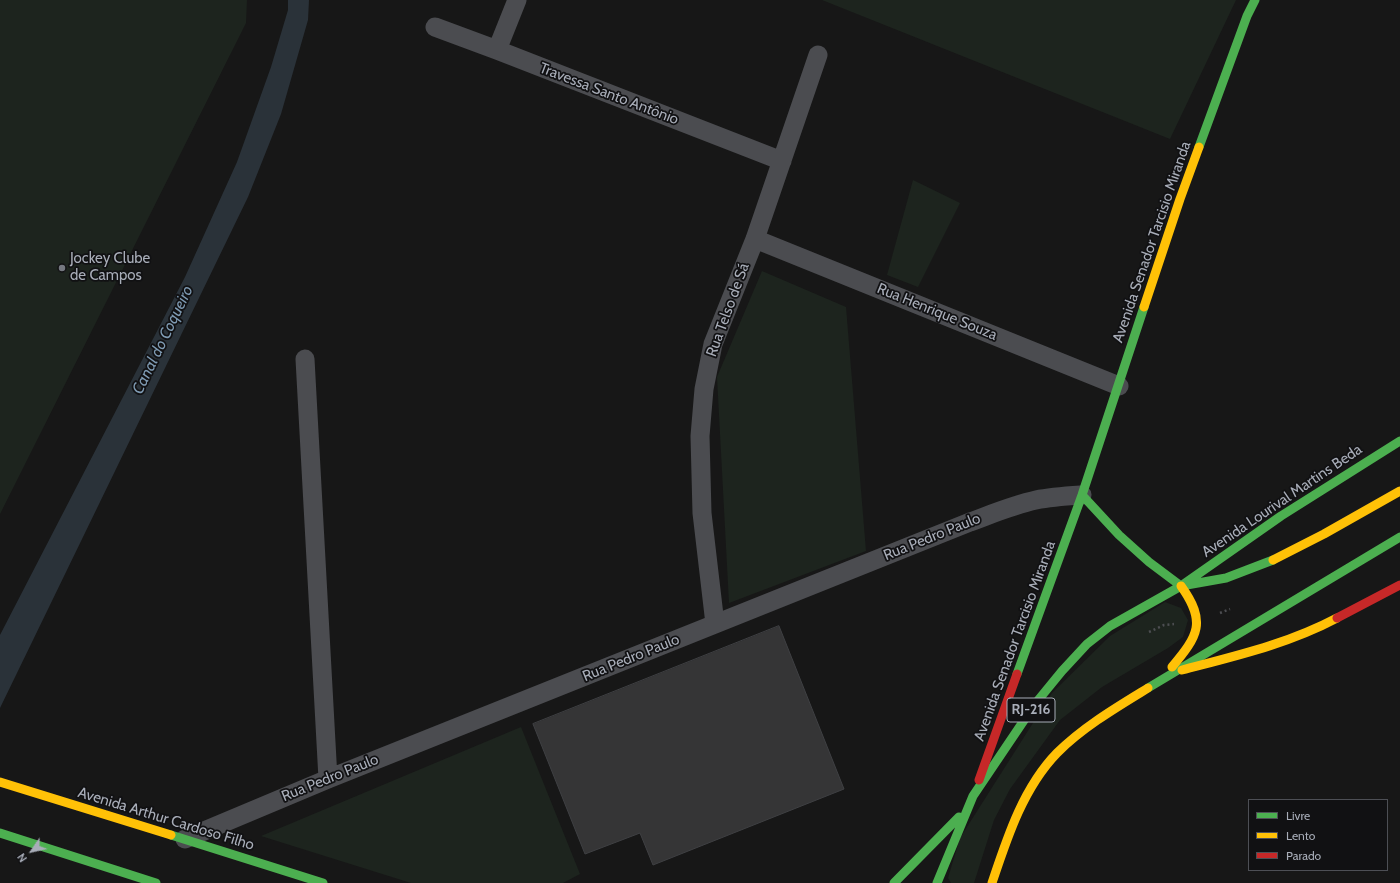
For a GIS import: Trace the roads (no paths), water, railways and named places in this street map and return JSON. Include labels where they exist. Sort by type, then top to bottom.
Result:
[{"type":"main road","name":"Avenida Senador Tarcisio Miranda","points":[[937,883],[973,796],[1082,495],[1180,199],[1247,16],[1255,0]]},
{"type":"main road","name":"Avenida Lourival Martins Beda","points":[[1181,586],[1281,516],[1400,441]]},
{"type":"main road","name":"RJ-216","points":[[1181,586],[1226,578],[1254,568],[1286,554],[1324,534],[1400,491]]},
{"type":"main road","points":[[1082,495],[1119,535],[1149,562],[1181,586],[1188,594],[1196,610],[1199,619],[1197,629],[1184,653],[1167,675]]},
{"type":"main road","points":[[992,883],[1003,850],[1018,814],[1037,780],[1056,755],[1080,733],[1109,712],[1167,675],[1400,537]]},
{"type":"main road","points":[[1167,675],[1269,647],[1317,629],[1400,585]]},
{"type":"main road","name":"Avenida Senador Tarcisio Miranda","points":[[973,796],[1035,704],[1062,671],[1087,644],[1116,622],[1181,586]]},
{"type":"main road","name":"Avenida Arthur Cardoso Filho","points":[[0,782],[185,838],[323,883]]},
{"type":"main road","points":[[894,883],[967,809]]},
{"type":"main road","points":[[0,833],[156,883]]},
{"type":"street","points":[[497,50],[517,0]]},
{"type":"street","name":"Travessa Santo Antônio","points":[[436,27],[782,161]]},
{"type":"street","name":"Rua Telso de Sá","points":[[715,624],[702,512],[700,436],[704,389],[713,344],[755,238],[818,55]]},
{"type":"street","name":"Rua Henrique Souza","points":[[755,238],[1119,386]]},
{"type":"street","points":[[305,359],[328,779]]},
{"type":"street","name":"Rua Pedro Paulo","points":[[185,838],[328,779],[1009,507],[1037,500],[1082,495]]},
{"type":"water","name":"Canal do Coqueiro","points":[[288,0],[309,0],[308,20],[281,114],[248,197],[0,708],[0,635],[185,277],[237,162],[271,67],[288,10]]},
{"type":"place","name":"Jockey Clube de Campos","points":[[62,268]]}]
